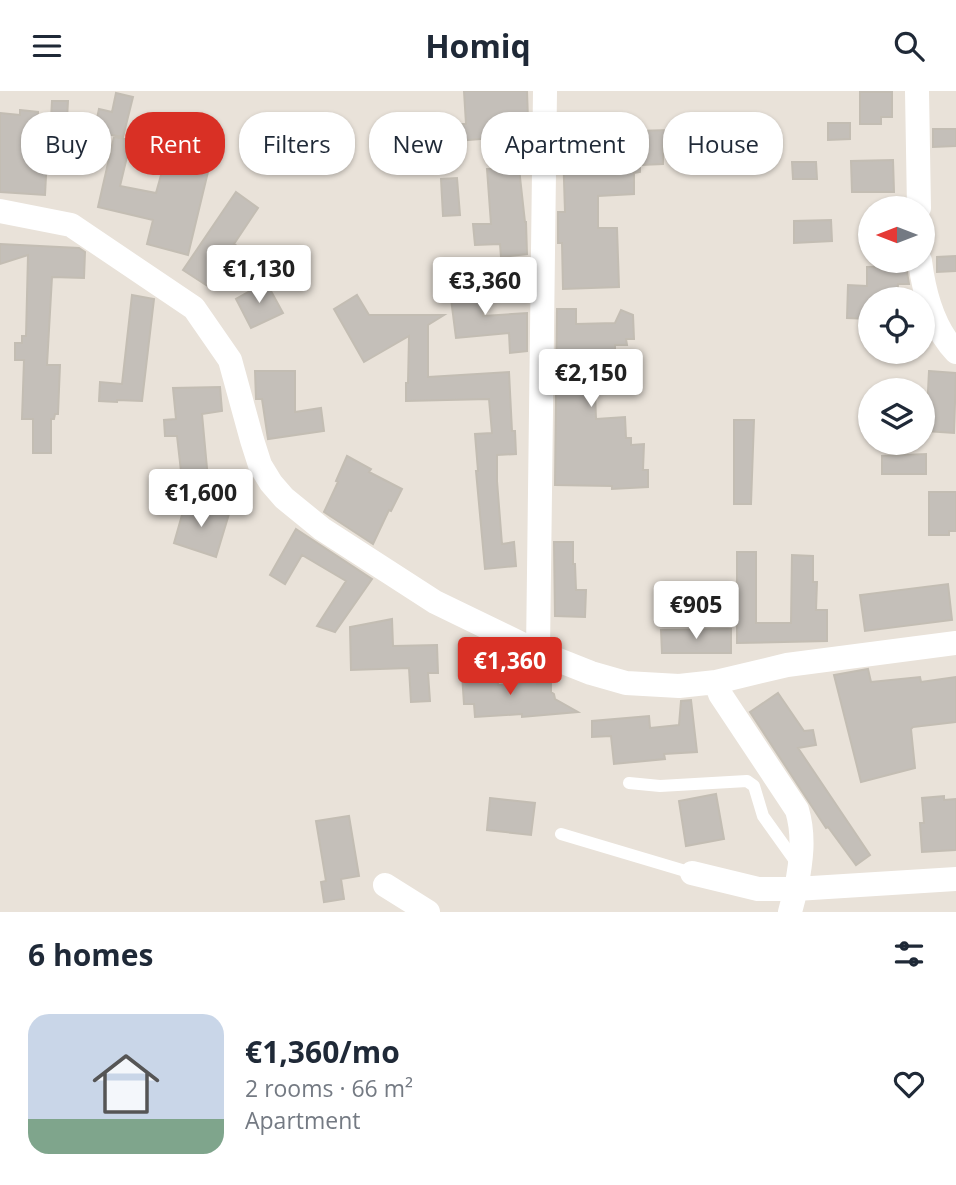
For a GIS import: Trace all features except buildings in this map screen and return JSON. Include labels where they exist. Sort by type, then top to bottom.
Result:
[{"type":"street","points":[[538,652],[545,91]]},
{"type":"street","points":[[917,91],[919,196]]},
{"type":"street","points":[[0,211],[71,225],[194,308],[230,360],[260,465],[284,498],[322,529],[435,602],[538,652],[591,673],[626,683],[679,686],[716,682],[787,665],[956,643]]},
{"type":"street","points":[[921,273],[930,308],[945,340],[956,352]]},
{"type":"street","points":[[716,682],[720,694],[797,810],[802,824],[803,840],[795,890]]},
{"type":"street","points":[[692,873],[758,889],[795,890],[956,879]]},
{"type":"street","points":[[386,885],[428,912]]},
{"type":"lane","points":[[629,783],[660,786],[747,781],[754,786],[762,815],[795,890]]},
{"type":"lane","points":[[561,834],[692,873]]}]
